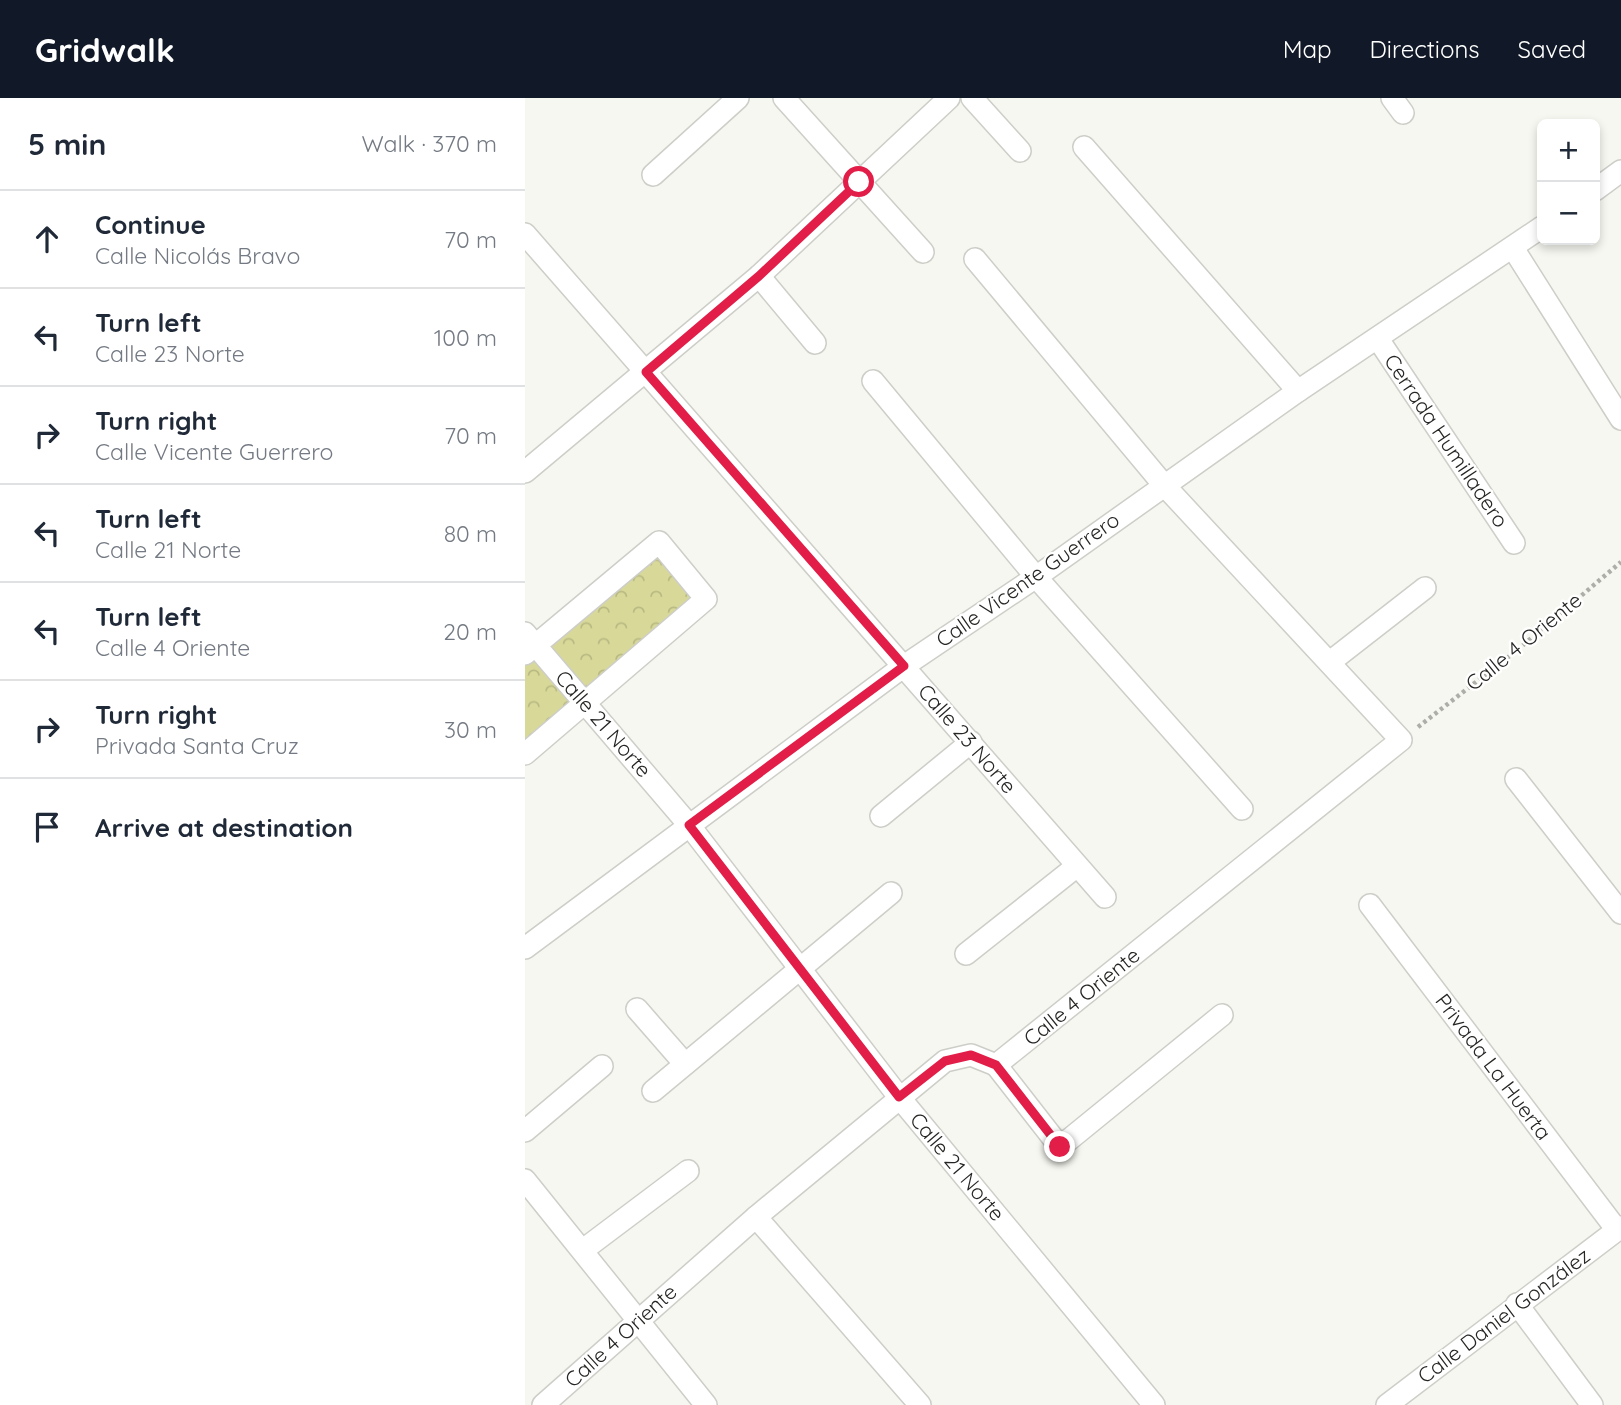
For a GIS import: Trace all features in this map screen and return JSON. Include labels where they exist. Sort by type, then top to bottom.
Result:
[{"type":"street","points":[[653,174],[738,98]]},
{"type":"street","points":[[784,98],[923,252]]},
{"type":"street","points":[[525,472],[759,276],[949,98]]},
{"type":"street","points":[[972,98],[1020,151]]},
{"type":"street","points":[[1084,147],[1297,391]]},
{"type":"street","points":[[1600,186],[1621,171]]},
{"type":"street","name":"Calle Vicente Guerrero","points":[[525,948],[904,666],[1036,577],[1297,391],[1537,231]]},
{"type":"street","name":"Calle 23 Norte","points":[[525,233],[1105,897]]},
{"type":"street","points":[[1513,248],[1621,419]]},
{"type":"street","points":[[975,259],[1163,484],[1401,740]]},
{"type":"street","points":[[759,276],[815,343]]},
{"type":"street","name":"Cerrada Humilladero","points":[[1378,339],[1514,543]]},
{"type":"street","points":[[873,381],[1036,577],[1242,809]]},
{"type":"street","points":[[525,754],[706,599],[659,541],[528,644]]},
{"type":"street","points":[[1330,662],[1425,588]]},
{"type":"street","name":"Calle 21 Norte","points":[[528,644],[586,704],[689,825],[899,1097],[1154,1405]]},
{"type":"street","name":"Calle 4 Oriente","points":[[543,1405],[756,1217],[945,1061],[971,1055],[996,1065],[1401,740]]},
{"type":"street","points":[[881,816],[971,742]]},
{"type":"street","points":[[1516,779],[1621,913]]},
{"type":"street","points":[[966,954],[1077,866]]},
{"type":"street","points":[[653,1091],[797,968],[891,893]]},
{"type":"street","name":"Privada La Huerta","points":[[1370,905],[1619,1228]]},
{"type":"street","points":[[638,1009],[685,1064]]},
{"type":"street","points":[[996,1065],[1060,1147],[1222,1015]]},
{"type":"street","points":[[525,1130],[602,1066]]},
{"type":"street","points":[[583,1250],[688,1171]]},
{"type":"street","points":[[525,1180],[706,1405]]},
{"type":"street","points":[[756,1217],[920,1405]]},
{"type":"street","name":"Calle Daniel González","points":[[1387,1405],[1619,1228]]},
{"type":"street","points":[[1517,1304],[1592,1405]]},
{"type":"street","points":[[525,1396],[533,1405]]},
{"type":"path","name":"Calle 4 Oriente","points":[[1401,740],[1516,651],[1621,562]]},
{"type":"green space","points":[[658,549],[702,600],[525,748],[525,661]]},
{"type":"route","points":[[859,182],[759,276],[646,372],[904,666],[689,825],[899,1097],[945,1061],[971,1055],[996,1065],[1060,1147]]}]
